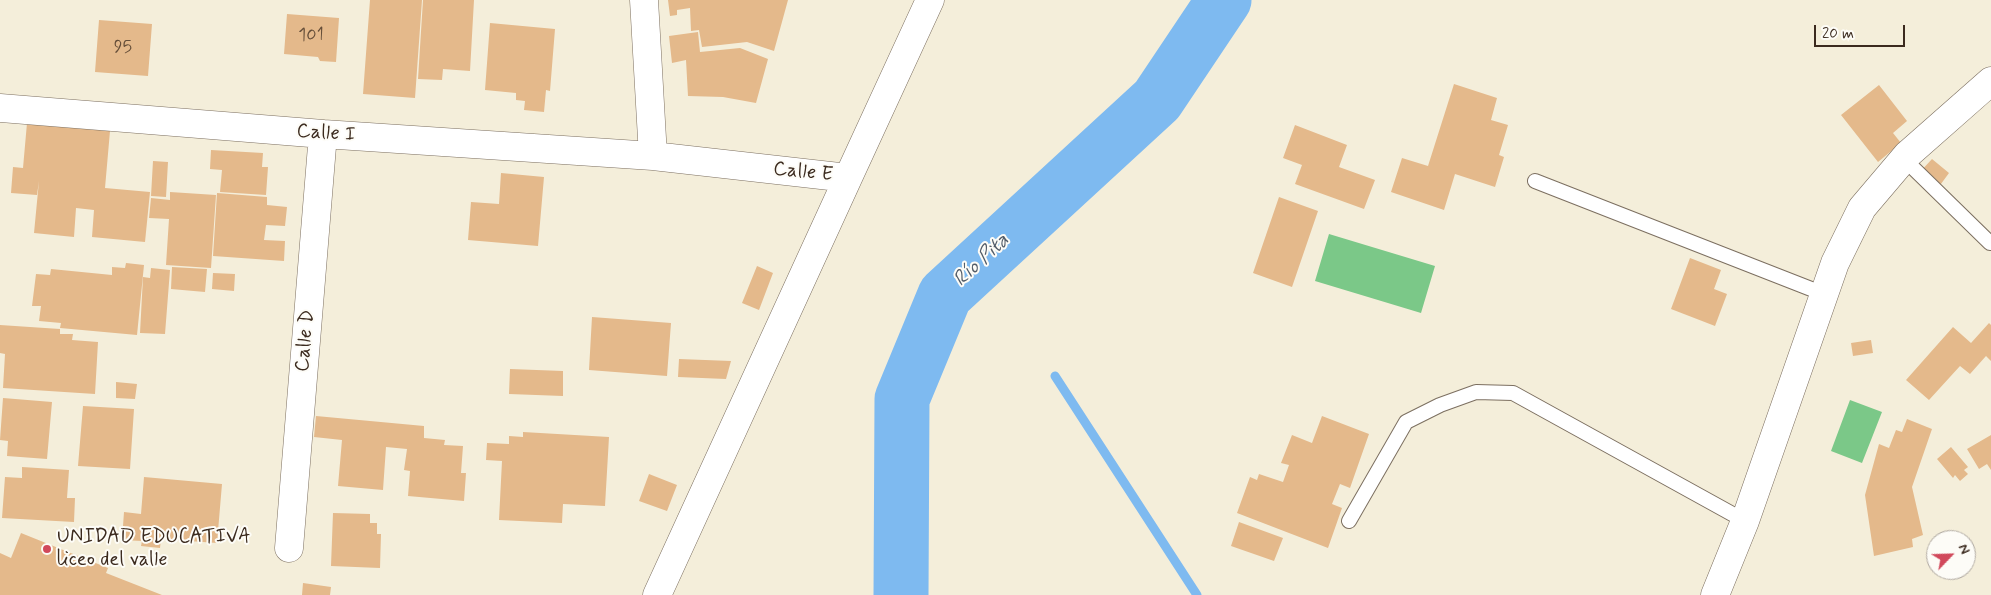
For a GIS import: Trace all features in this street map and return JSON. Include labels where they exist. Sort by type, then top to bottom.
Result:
[{"type":"street","points":[[644,0],[653,156]]},
{"type":"street","name":"Calle E","points":[[653,156],[848,178],[930,0]]},
{"type":"street","points":[[1715,595],[1745,521],[1835,263],[1862,208],[1904,159],[1991,81]]},
{"type":"street","name":"Calle I","points":[[0,113],[653,156]]},
{"type":"street","name":"Calle D","points":[[289,548],[323,134]]},
{"type":"street","points":[[657,595],[848,178]]},
{"type":"lane","points":[[1904,159],[1990,243]]},
{"type":"lane","points":[[1535,181],[1824,294]]},
{"type":"lane","points":[[1349,520],[1406,422],[1440,405],[1476,392],[1513,393],[1745,521]]},
{"type":"green space","points":[[1329,234],[1435,266],[1421,313],[1315,281]]},
{"type":"green space","points":[[1850,400],[1882,412],[1862,463],[1831,451]]},
{"type":"building","points":[[370,0],[422,0],[415,98],[363,94]]},
{"type":"building","points":[[423,0],[474,0],[470,71],[443,69],[442,80],[418,79]]},
{"type":"building","points":[[668,0],[788,0],[774,51],[747,42],[702,47],[699,30],[691,31],[690,8],[677,10],[677,15],[670,16]]},
{"type":"building","points":[[287,14],[339,18],[336,62],[320,61],[318,57],[284,54]]},
{"type":"building","points":[[99,20],[152,24],[148,76],[95,72]]},
{"type":"building","points":[[490,23],[555,29],[550,91],[546,90],[544,112],[524,110],[525,101],[516,100],[516,93],[485,90]]},
{"type":"building","points":[[698,32],[700,52],[740,48],[768,59],[756,103],[723,97],[688,96],[686,60],[672,63],[669,36]]},
{"type":"building","points":[[1454,84],[1497,98],[1491,120],[1508,125],[1499,155],[1504,157],[1495,187],[1455,174],[1444,210],[1391,192],[1402,158],[1428,166]]},
{"type":"building","points":[[1879,85],[1907,121],[1893,133],[1901,143],[1878,162],[1841,115]]},
{"type":"building","points":[[27,123],[110,131],[105,188],[150,192],[145,242],[92,237],[94,210],[76,208],[74,237],[34,233],[39,181],[37,195],[11,193],[13,167],[23,168]]},
{"type":"building","points":[[1295,125],[1347,145],[1339,167],[1375,180],[1364,209],[1295,184],[1302,165],[1283,158]]},
{"type":"building","points":[[211,150],[263,153],[262,167],[268,167],[266,195],[220,192],[222,170],[210,169]]},
{"type":"building","points":[[1932,159],[1949,173],[1938,188],[1919,173]]},
{"type":"building","points":[[153,161],[168,162],[166,197],[151,196]]},
{"type":"building","points":[[501,173],[544,177],[538,246],[468,240],[471,202],[499,204]]},
{"type":"building","points":[[170,192],[216,195],[211,268],[166,265],[169,219],[149,218],[151,198],[170,200]]},
{"type":"building","points":[[217,193],[267,197],[267,205],[287,207],[285,226],[266,225],[264,240],[285,241],[284,261],[213,256]]},
{"type":"building","points":[[1279,197],[1318,211],[1292,287],[1253,273]]},
{"type":"building","points":[[1690,258],[1721,270],[1714,289],[1727,294],[1715,326],[1671,309]]},
{"type":"building","points":[[126,263],[144,265],[137,335],[60,328],[61,323],[39,321],[41,306],[32,306],[36,274],[50,275],[51,269],[112,275],[112,267],[125,268]]},
{"type":"building","points":[[757,266],[773,273],[759,310],[742,303]]},
{"type":"building","points":[[172,267],[207,269],[205,292],[171,289]]},
{"type":"building","points":[[151,268],[170,270],[165,334],[140,333],[143,277],[150,278]]},
{"type":"building","points":[[213,273],[235,274],[234,291],[212,289]]},
{"type":"building","points":[[592,317],[671,323],[667,376],[589,370]]},
{"type":"building","points":[[1989,323],[1991,325],[1991,361],[1986,356],[1970,374],[1960,366],[1929,400],[1906,380],[1953,327],[1971,343]]},
{"type":"building","points":[[0,325],[60,329],[60,334],[73,334],[72,340],[98,342],[95,394],[3,388],[5,354],[0,353]]},
{"type":"building","points":[[1871,340],[1873,353],[1853,356],[1851,343]]},
{"type":"building","points":[[679,359],[731,361],[726,379],[678,377]]},
{"type":"building","points":[[510,369],[563,371],[563,396],[509,394]]},
{"type":"building","points":[[116,382],[137,384],[135,399],[116,398]]},
{"type":"building","points":[[3,398],[52,402],[47,459],[7,456],[8,441],[0,440]]},
{"type":"building","points":[[83,406],[134,409],[130,469],[78,466]]},
{"type":"building","points":[[316,416],[424,426],[424,438],[445,440],[444,445],[463,446],[461,473],[466,473],[464,501],[408,496],[410,471],[404,470],[407,449],[386,447],[383,490],[338,486],[342,440],[314,437]]},
{"type":"building","points":[[1322,416],[1369,434],[1350,488],[1340,484],[1332,504],[1342,508],[1328,548],[1237,513],[1250,477],[1257,480],[1259,474],[1283,482],[1289,465],[1281,463],[1292,435],[1312,443]]},
{"type":"building","points":[[1907,419],[1932,429],[1912,487],[1923,535],[1912,539],[1913,547],[1874,556],[1865,495],[1879,444],[1889,448],[1896,430],[1902,432]]},
{"type":"building","points":[[523,432],[609,437],[605,506],[563,504],[562,523],[499,520],[502,461],[486,460],[487,443],[509,444],[509,436],[523,437]]},
{"type":"building","points":[[1991,435],[1991,470],[1987,464],[1979,469],[1967,449]]},
{"type":"building","points":[[1951,447],[1968,467],[1964,470],[1968,474],[1960,481],[1955,475],[1953,478],[1937,459]]},
{"type":"building","points":[[22,467],[69,470],[67,498],[75,498],[74,522],[2,518],[5,477],[22,478]]},
{"type":"building","points":[[649,474],[677,485],[667,511],[639,501]]},
{"type":"building","points":[[144,477],[222,484],[217,543],[161,539],[160,548],[141,546],[142,541],[122,540],[124,512],[141,514]]},
{"type":"building","points":[[333,513],[370,514],[370,523],[377,523],[377,534],[381,534],[380,568],[331,566]]},
{"type":"building","points":[[1239,522],[1283,538],[1274,561],[1231,546]]},
{"type":"building","name":"UNIDAD EDUCATIVA liceo del valle","points":[[21,533],[108,568],[106,573],[162,595],[0,595],[0,553],[11,558]]},
{"type":"building","points":[[303,583],[331,587],[330,595],[302,595]]},
{"type":"waterway","name":"Río Pita","points":[[901,595],[902,399],[945,295],[1157,100],[1224,0]]},
{"type":"waterway","points":[[1055,376],[1197,595]]},
{"type":"place","name":"UNIDAD EDUCATIVA liceo del valle","points":[[47,549]]}]
